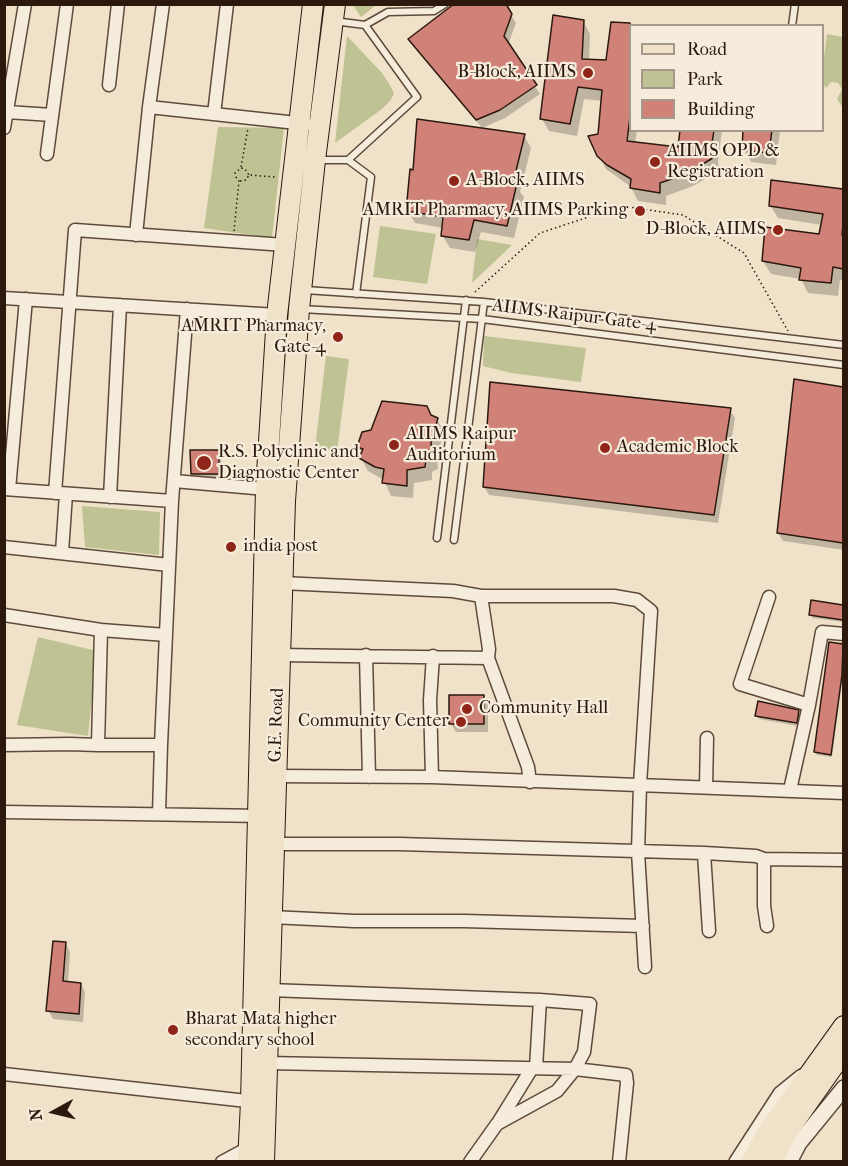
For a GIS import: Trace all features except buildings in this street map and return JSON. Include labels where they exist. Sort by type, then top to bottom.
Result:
[{"type":"main road","points":[[248,1155],[258,1102],[265,817],[266,489],[277,315],[313,4]]},
{"type":"main road","name":"G.E. Road","points":[[264,1161],[258,1102],[267,1063],[273,844],[265,817],[275,776],[285,501],[300,299],[334,13]]},
{"type":"main road","points":[[751,1161],[768,1132],[843,1026]]},
{"type":"main road","points":[[771,1161],[789,1129],[843,1051]]},
{"type":"street","points":[[4,128],[25,4]]},
{"type":"street","points":[[47,154],[67,4]]},
{"type":"street","points":[[109,85],[118,4]]},
{"type":"street","points":[[136,235],[149,107],[163,4]]},
{"type":"street","points":[[214,114],[227,4]]},
{"type":"street","points":[[149,107],[298,122],[319,127]]},
{"type":"street","points":[[7,112],[52,115]]},
{"type":"street","points":[[62,552],[60,493],[69,302],[75,230],[285,245]]},
{"type":"street","points":[[4,298],[277,315]]},
{"type":"street","points":[[26,299],[7,489],[172,501]]},
{"type":"street","points":[[110,497],[120,305]]},
{"type":"street","points":[[159,814],[172,501],[187,309]]},
{"type":"street","points":[[174,482],[266,489]]},
{"type":"street","points":[[4,548],[62,552],[169,565]]},
{"type":"street","points":[[282,582],[453,591],[481,596],[614,596],[637,600],[651,611],[638,852],[645,967]]},
{"type":"street","points":[[481,596],[489,649],[488,658],[528,767],[530,782]]},
{"type":"street","points":[[769,597],[740,684],[809,705]]},
{"type":"street","points":[[4,615],[101,630],[166,635]]},
{"type":"street","points":[[98,745],[101,630]]},
{"type":"street","points":[[790,790],[822,632],[843,634]]},
{"type":"street","points":[[279,655],[488,658]]},
{"type":"street","points":[[366,655],[369,777]]},
{"type":"street","points":[[432,777],[430,700],[434,656]]},
{"type":"street","points":[[706,787],[707,738]]},
{"type":"street","points":[[4,745],[161,745]]},
{"type":"street","points":[[275,776],[432,777],[843,793]]},
{"type":"street","points":[[4,812],[265,817]]},
{"type":"street","points":[[273,844],[399,844],[704,853],[756,856],[764,859],[843,860]]},
{"type":"street","points":[[704,853],[709,931]]},
{"type":"street","points":[[764,859],[764,906],[767,926]]},
{"type":"street","points":[[271,917],[354,921],[464,921],[643,926]]},
{"type":"street","points":[[269,990],[540,1000],[590,1004],[585,1053],[575,1069],[557,1091],[497,1124]]},
{"type":"street","points":[[470,1161],[534,1068],[540,1000]]},
{"type":"street","points":[[267,1063],[575,1069],[626,1075],[619,1161]]},
{"type":"street","points":[[4,1074],[258,1102]]},
{"type":"street","points":[[737,1161],[781,1094],[808,1075]]},
{"type":"street","points":[[789,1161],[799,1143],[843,1088]]},
{"type":"street","points":[[222,1161],[248,1155]]},
{"type":"lane","points":[[365,25],[388,12],[434,11],[444,4]]},
{"type":"lane","points":[[792,24],[795,4]]},
{"type":"lane","points":[[334,13],[365,25],[417,97],[348,160]]},
{"type":"lane","points":[[315,160],[348,160],[371,177],[356,294]]},
{"type":"lane","name":"AIIMS Raipur Gate-4","points":[[300,299],[356,294],[466,300],[843,345]]},
{"type":"lane","name":"AIIMS Raipur Gate-4","points":[[300,299],[482,319],[843,365]]},
{"type":"lane","points":[[437,538],[466,300]]},
{"type":"lane","points":[[454,540],[484,302]]},
{"type":"path","points":[[233,241],[240,181],[235,173],[241,168],[250,118]]},
{"type":"path","points":[[241,168],[245,169],[249,175]]},
{"type":"path","points":[[249,175],[275,177]]},
{"type":"path","points":[[240,181],[246,180],[249,175]]},
{"type":"path","points":[[466,300],[540,233],[622,206],[683,215],[744,253],[793,339]]},
{"type":"green space","points":[[353,5],[376,5],[361,17]]},
{"type":"green space","points":[[827,34],[843,37],[843,108],[837,99],[842,89],[838,83],[831,82],[826,88],[824,85]]},
{"type":"green space","points":[[347,36],[382,73],[394,94],[382,109],[335,143]]},
{"type":"green space","points":[[218,127],[284,128],[272,238],[204,228]]},
{"type":"green space","points":[[380,226],[436,234],[427,284],[373,277]]},
{"type":"green space","points":[[477,239],[512,245],[472,283]]},
{"type":"green space","points":[[484,336],[586,348],[581,382],[511,373],[483,366]]},
{"type":"green space","points":[[326,356],[349,359],[337,451],[315,448]]},
{"type":"green space","points":[[82,506],[160,512],[159,555],[85,547]]},
{"type":"green space","points":[[38,637],[97,651],[88,736],[17,725]]},
{"type":"place","name":"B-Block, AIIMS","points":[[588,73]]},
{"type":"place","name":"AIIMS OPD & Registration","points":[[655,162]]},
{"type":"place","name":"A-Block, AIIMS","points":[[454,181]]},
{"type":"place","name":"AMRIT Pharmacy, AIIMS Parking","points":[[640,211]]},
{"type":"place","name":"D-Block, AIIMS","points":[[778,230]]},
{"type":"place","name":"AMRIT Pharmacy, Gate-4","points":[[338,337]]},
{"type":"place","name":"AIIMS Raipur Auditorium","points":[[394,445]]},
{"type":"place","name":"Academic Block","points":[[605,448]]},
{"type":"place","name":"R.S. Polyclinic and Diagnostic Center","points":[[204,463]]},
{"type":"place","name":"india post","points":[[231,547]]},
{"type":"place","name":"Community Hall","points":[[467,709]]},
{"type":"place","name":"Community Center","points":[[461,722]]},
{"type":"place","name":"Bharat Mata higher secondary school","points":[[173,1030]]}]
